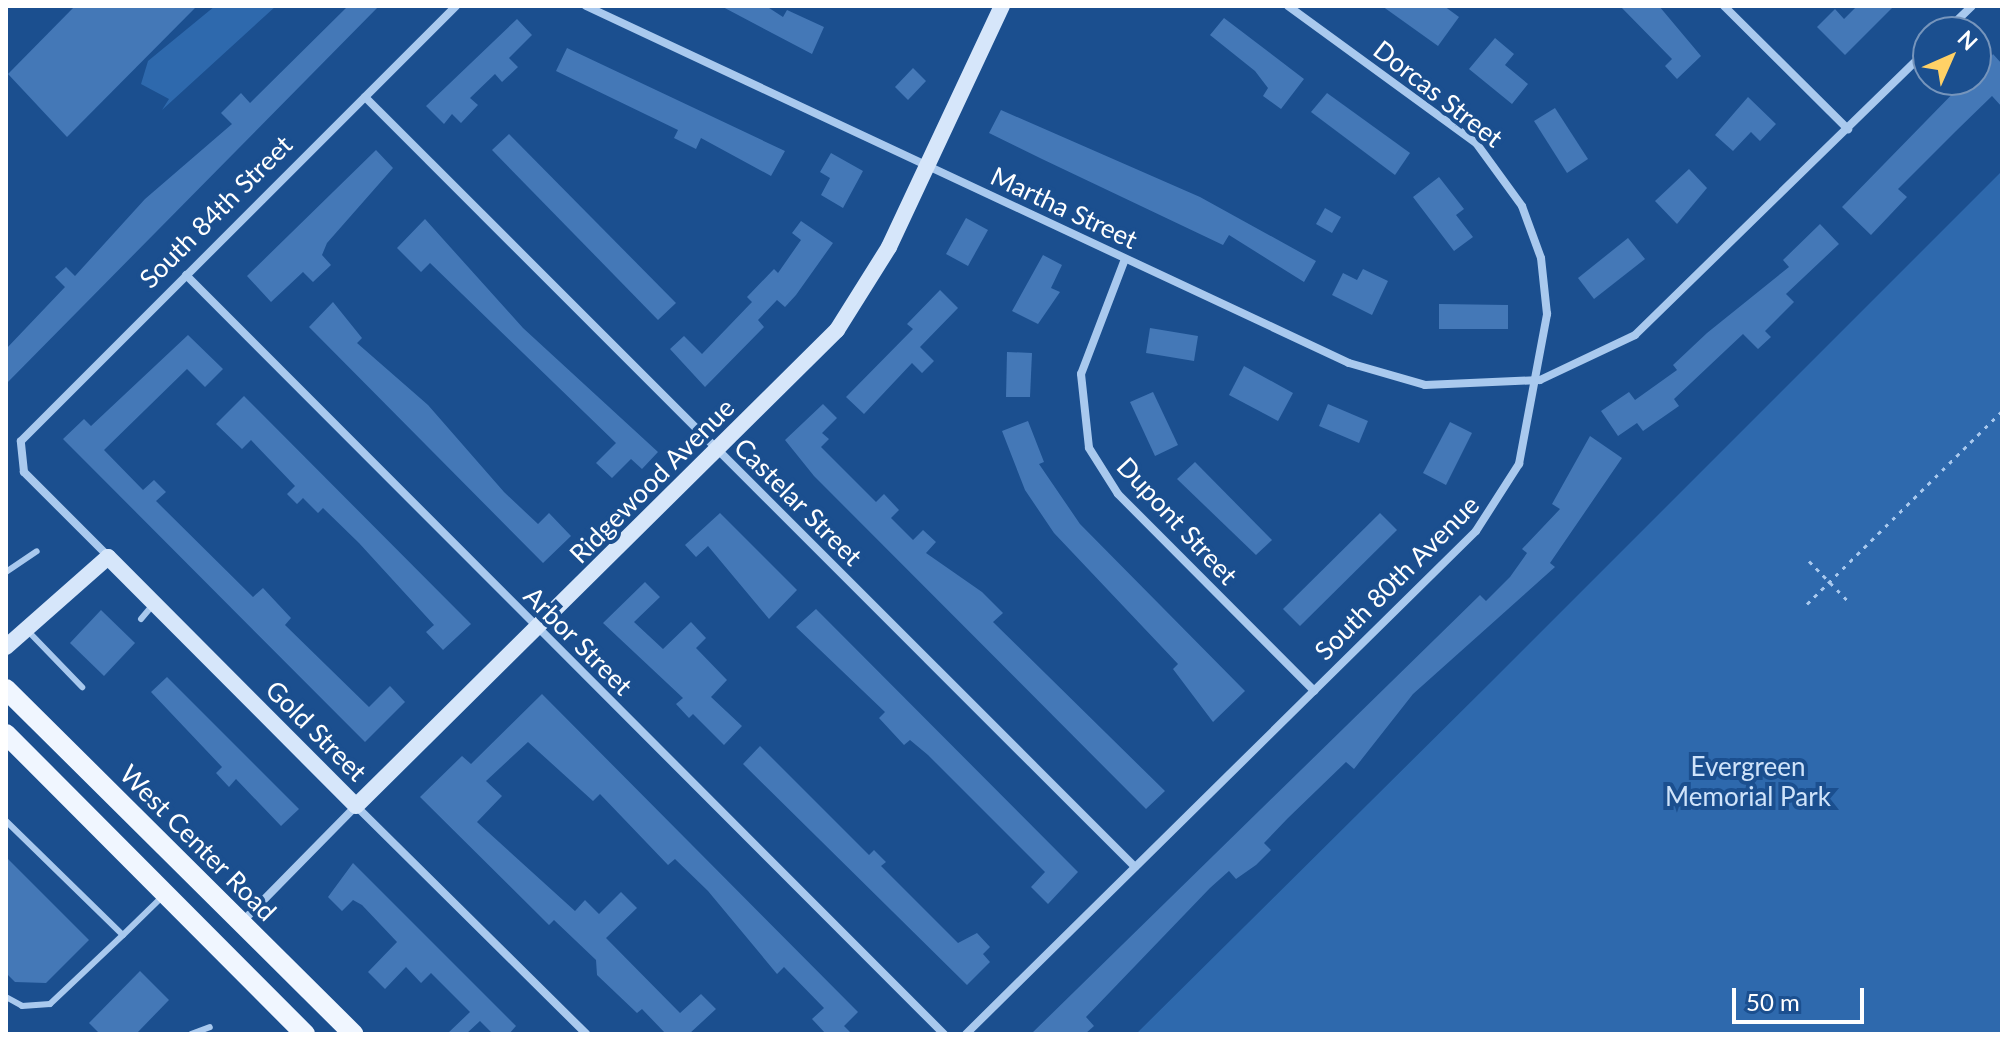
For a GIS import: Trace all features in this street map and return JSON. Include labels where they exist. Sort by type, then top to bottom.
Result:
[{"type":"main road","name":"Ridgewood Avenue","points":[[356,806],[717,450],[855,306],[929,166],[1002,6]]},
{"type":"main road","name":"Gold Street","points":[[108,557],[356,806]]},
{"type":"main road","points":[[6,647],[108,557]]},
{"type":"main road","name":"West Center Road","points":[[6,689],[354,1034]]},
{"type":"main road","points":[[6,734],[305,1034]]},
{"type":"main road","points":[[6,743],[32,760]]},
{"type":"street","name":"South 84th Street","points":[[18,457],[27,432],[456,6]]},
{"type":"street","name":"Martha Street","points":[[586,6],[1125,259],[1386,377],[1487,387],[1540,380]]},
{"type":"street","name":"Dorcas Street","points":[[1288,6],[1461,131],[1507,179],[1532,229],[1544,276],[1540,380]]},
{"type":"street","points":[[1724,6],[1848,129]]},
{"type":"street","points":[[1540,380],[1653,323],[1912,65]]},
{"type":"street","name":"Castelar Street","points":[[365,97],[1135,867]]},
{"type":"street","name":"Dupont Street","points":[[1125,259],[1081,374],[1089,448],[1118,494],[1314,691]]},
{"type":"street","name":"Arbor Street","points":[[186,275],[944,1034]]},
{"type":"street","name":"South 80th Avenue","points":[[966,1034],[1314,691],[1498,504],[1519,464],[1540,380]]},
{"type":"street","name":"Gold Street","points":[[18,457],[24,472],[108,557]]},
{"type":"street","name":"Gold Street","points":[[356,806],[586,1034]]},
{"type":"street","name":"Ridgewood Avenue","points":[[242,922],[356,806]]},
{"type":"lane","points":[[6,572],[37,551]]},
{"type":"lane","points":[[141,619],[155,604]]},
{"type":"lane","points":[[26,629],[82,687]]},
{"type":"lane","points":[[6,821],[123,935]]},
{"type":"lane","points":[[6,997],[22,1006],[50,1004],[165,894]]},
{"type":"lane","points":[[191,1034],[206,1032]]},
{"type":"path","points":[[1807,604],[2002,411]]},
{"type":"path","points":[[1809,561],[1849,602]]},
{"type":"green space","points":[[215,6],[276,6],[162,110],[169,99],[141,84],[148,61]]},
{"type":"green space","name":"Evergreen Memorial Park","points":[[2002,171],[2002,1034],[1136,1034],[1490,683]]},
{"type":"building","points":[[75,6],[197,6],[67,137],[8,74]]},
{"type":"building","points":[[348,6],[379,6],[6,384],[6,349],[65,287],[55,277],[66,267],[75,276],[145,199],[232,124],[221,113],[241,93],[250,103]]},
{"type":"building","points":[[721,6],[766,6],[783,17],[787,10],[824,27],[812,54]]},
{"type":"building","points":[[1382,6],[1444,6],[1459,17],[1438,46]]},
{"type":"building","points":[[1620,6],[1659,6],[1701,56],[1677,79],[1665,66],[1672,59]]},
{"type":"building","points":[[1857,6],[1894,6],[1845,55],[1817,27],[1835,9],[1844,19]]},
{"type":"building","points":[[1224,18],[1304,79],[1281,109],[1263,96],[1268,88],[1255,71],[1210,35]]},
{"type":"building","points":[[517,19],[532,35],[509,58],[518,67],[502,82],[495,74],[470,98],[478,105],[461,123],[452,114],[444,124],[426,106]]},
{"type":"building","points":[[1495,38],[1514,54],[1505,65],[1528,84],[1512,104],[1469,69]]},
{"type":"building","points":[[567,48],[785,151],[771,176],[701,138],[696,149],[674,138],[678,130],[556,71]]},
{"type":"building","points":[[1992,56],[2002,64],[2002,107],[1992,96]]},
{"type":"building","points":[[913,68],[926,81],[908,100],[895,87]]},
{"type":"building","points":[[1327,93],[1410,153],[1395,175],[1311,112]]},
{"type":"building","points":[[1950,96],[1992,96],[1898,189],[1907,197],[1871,235],[1842,207]]},
{"type":"building","points":[[1748,97],[1776,124],[1760,141],[1751,132],[1733,151],[1715,135]]},
{"type":"building","points":[[1555,108],[1588,159],[1567,173],[1534,121]]},
{"type":"building","points":[[1001,110],[1200,197],[1316,261],[1304,282],[1229,235],[1223,245],[1042,159],[989,133]]},
{"type":"building","points":[[509,134],[676,303],[658,320],[492,150]]},
{"type":"building","points":[[376,150],[393,168],[327,243],[322,255],[331,265],[313,282],[303,272],[271,302],[247,276]]},
{"type":"building","points":[[831,153],[863,171],[843,208],[821,195],[830,178],[820,172]]},
{"type":"building","points":[[1689,169],[1707,188],[1677,224],[1655,201]]},
{"type":"building","points":[[1439,177],[1464,209],[1456,215],[1473,237],[1454,251],[1413,197]]},
{"type":"building","points":[[1325,208],[1341,217],[1332,233],[1316,224]]},
{"type":"building","points":[[966,218],[988,230],[968,266],[946,254]]},
{"type":"building","points":[[425,219],[523,328],[658,452],[642,469],[631,459],[612,478],[596,463],[616,443],[430,263],[421,272],[397,248]]},
{"type":"building","points":[[801,221],[833,243],[796,295],[785,307],[777,300],[758,320],[764,327],[705,387],[670,349],[684,336],[702,354],[752,302],[747,297],[774,269],[778,273],[801,240],[792,233]]},
{"type":"building","points":[[1820,224],[1839,244],[1786,294],[1794,302],[1765,331],[1771,337],[1758,349],[1743,334],[1674,399],[1679,406],[1643,431],[1637,423],[1618,436],[1601,411],[1629,392],[1635,400],[1677,370],[1673,365],[1707,333],[1789,267],[1783,260]]},
{"type":"building","points":[[1628,238],[1645,259],[1594,299],[1578,278]]},
{"type":"building","points":[[1043,255],[1062,265],[1051,288],[1060,292],[1038,324],[1012,311]]},
{"type":"building","points":[[1363,269],[1388,281],[1372,315],[1332,295],[1343,273],[1357,280]]},
{"type":"building","points":[[940,290],[958,308],[920,347],[934,361],[922,373],[912,363],[864,414],[846,397],[913,329],[907,324]]},
{"type":"building","points":[[333,302],[362,338],[357,343],[428,405],[504,492],[538,524],[549,513],[571,536],[543,563],[309,327]]},
{"type":"building","points":[[1439,304],[1508,305],[1508,329],[1439,329]]},
{"type":"building","points":[[1150,328],[1198,336],[1194,361],[1146,353]]},
{"type":"building","points":[[188,335],[223,369],[205,387],[187,369],[104,450],[143,490],[154,480],[166,492],[156,501],[253,597],[263,588],[291,618],[285,625],[369,707],[390,686],[405,702],[365,742],[63,439],[84,419],[91,426]]},
{"type":"building","points":[[1007,352],[1032,353],[1030,397],[1006,397]]},
{"type":"building","points":[[1244,366],[1293,393],[1278,421],[1229,395]]},
{"type":"building","points":[[1153,392],[1178,445],[1155,456],[1130,402]]},
{"type":"building","points":[[244,396],[471,624],[443,650],[426,632],[434,625],[359,543],[323,508],[318,513],[303,498],[297,504],[287,494],[295,486],[251,440],[242,449],[216,424]]},
{"type":"building","points":[[823,404],[837,418],[822,433],[829,439],[821,447],[876,502],[884,494],[899,510],[891,518],[913,540],[923,530],[936,542],[926,553],[982,592],[1003,613],[993,622],[1165,791],[1146,809],[814,476],[785,440]]},
{"type":"building","points":[[1328,404],[1368,421],[1359,443],[1319,426]]},
{"type":"building","points":[[1028,421],[1044,462],[1039,464],[1080,524],[1245,691],[1213,722],[1173,669],[1178,664],[1054,533],[1025,490],[1002,431]]},
{"type":"building","points":[[1450,422],[1472,433],[1446,485],[1423,473]]},
{"type":"building","points":[[1590,436],[1622,458],[1550,563],[1555,567],[1413,694],[1354,769],[1346,762],[1288,818],[1264,843],[1271,850],[1256,865],[1236,879],[1229,871],[1210,888],[1086,1017],[1094,1026],[1085,1034],[1031,1034],[1480,595],[1486,601],[1510,577],[1527,553],[1522,549],[1560,509],[1552,504]]},
{"type":"building","points":[[1195,462],[1272,540],[1256,555],[1177,479]]},
{"type":"building","points":[[720,513],[797,590],[769,619],[708,546],[696,557],[685,545]]},
{"type":"building","points":[[1380,513],[1397,530],[1300,626],[1283,609]]},
{"type":"building","points":[[645,582],[660,597],[634,622],[663,649],[691,622],[706,638],[696,648],[727,680],[711,697],[742,726],[724,745],[693,714],[689,718],[676,704],[683,698],[603,623]]},
{"type":"building","points":[[816,609],[1078,872],[1048,904],[1031,887],[1045,872],[928,755],[910,740],[904,745],[879,718],[885,712],[796,627]]},
{"type":"building","points":[[101,610],[135,643],[104,676],[70,643]]},
{"type":"building","points":[[167,677],[299,809],[281,826],[236,779],[229,787],[216,773],[222,767],[151,692]]},
{"type":"building","points":[[542,694],[858,1012],[844,1026],[852,1034],[826,1034],[812,1019],[824,1008],[784,967],[777,974],[708,891],[675,859],[668,865],[600,794],[593,801],[528,742],[486,781],[502,796],[477,822],[575,911],[585,900],[599,914],[621,892],[637,908],[606,938],[680,1013],[701,994],[716,1009],[689,1034],[666,1034],[642,1009],[637,1013],[597,975],[596,960],[554,920],[549,925],[420,797],[462,756],[471,764]]},
{"type":"building","points":[[760,746],[869,855],[874,850],[886,862],[881,866],[958,943],[977,933],[990,947],[983,954],[990,962],[967,985],[743,764]]},
{"type":"building","points":[[6,857],[89,940],[46,983],[15,982],[6,973]]},
{"type":"building","points":[[353,863],[516,1026],[509,1034],[493,1034],[480,1021],[466,1034],[447,1034],[470,1012],[431,973],[421,983],[406,967],[385,989],[368,972],[397,942],[362,905],[353,900],[342,911],[328,897]]},
{"type":"building","points":[[140,971],[169,1000],[136,1034],[100,1034],[89,1023]]}]
